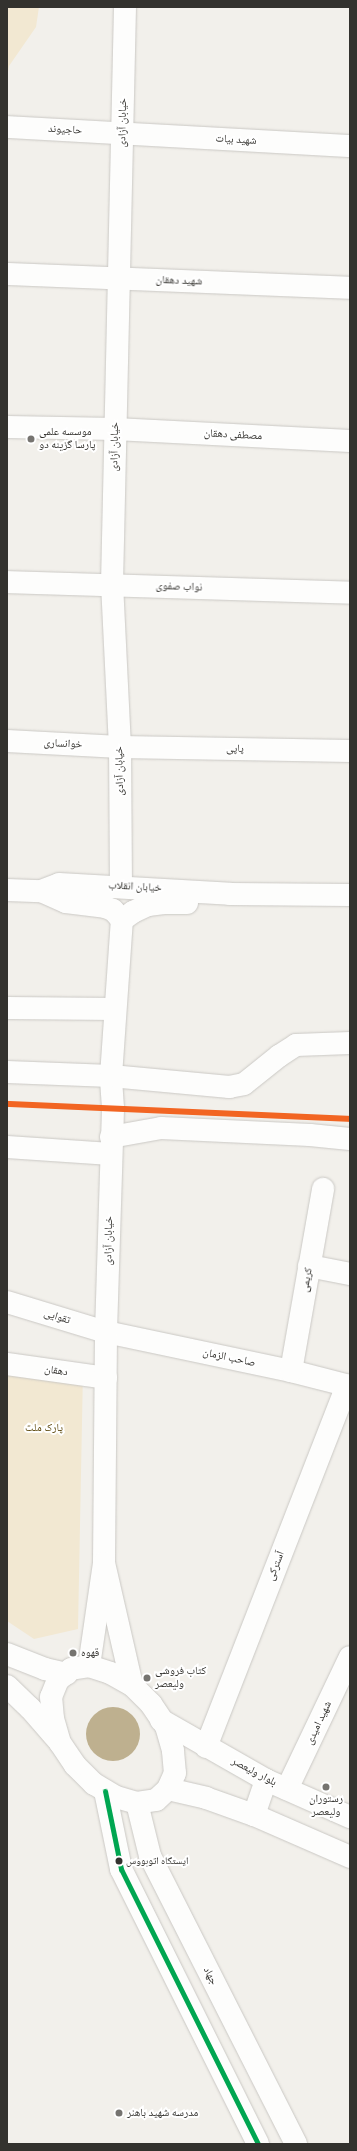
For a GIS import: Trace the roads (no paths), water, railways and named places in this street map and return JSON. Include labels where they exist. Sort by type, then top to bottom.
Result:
[{"type":"street","name":"خیابان آزادی","points":[[121,886],[120,747],[112,584],[125,7]]},
{"type":"street","name":"حاجیوند","points":[[7,127],[122,134]]},
{"type":"street","name":"شهید بیات","points":[[122,134],[350,146]]},
{"type":"street","name":"شهید دهقان","points":[[7,274],[350,288]]},
{"type":"street","name":"مصطفی دهقان","points":[[7,427],[116,430],[350,441]]},
{"type":"street","name":"نواب صفوی","points":[[7,582],[112,584],[350,593]]},
{"type":"street","name":"خوانساری","points":[[7,741],[120,747]]},
{"type":"street","name":"پاپی","points":[[120,747],[350,751]]},
{"type":"street","name":"خیابان انقلاب","points":[[41,891],[59,884],[121,886],[230,894],[350,896]]},
{"type":"street","name":"خیابان انقلاب","points":[[7,890],[41,891],[66,902],[105,907],[113,910],[122,920],[133,912],[148,905],[164,902],[191,903],[230,894]]},
{"type":"street","name":"خیابان آزادی","points":[[104,1563],[106,1332],[113,1108],[111,1076],[122,920]]},
{"type":"street","points":[[7,1008],[115,1009]]},
{"type":"street","points":[[7,1072],[111,1076],[229,1087],[244,1084],[279,1056],[296,1045],[350,1043]]},
{"type":"street","points":[[7,1147],[111,1145],[162,1128],[310,1135],[350,1139]]},
{"type":"street","name":"کریمی","points":[[291,1371],[323,1189]]},
{"type":"street","points":[[309,1266],[350,1274]]},
{"type":"street","name":"تقوایی","points":[[7,1302],[106,1332]]},
{"type":"street","name":"صاحب الزمان","points":[[106,1332],[291,1371],[348,1385]]},
{"type":"street","name":"دهقان","points":[[7,1364],[106,1378]]},
{"type":"street","name":"آسترکی","points":[[206,1747],[348,1385]]},
{"type":"street","points":[[89,1666],[104,1563]]},
{"type":"street","points":[[104,1563],[132,1685]]},
{"type":"street","points":[[7,1654],[45,1669],[66,1674]]},
{"type":"street","name":"شهید امیدی","points":[[287,1789],[350,1656]]},
{"type":"street","points":[[7,1686],[30,1708],[60,1743],[75,1766],[94,1784],[116,1797],[137,1802],[156,1800],[168,1789],[175,1773],[173,1751],[166,1726],[151,1704],[132,1685],[110,1673],[89,1666],[71,1669],[58,1680],[51,1697],[53,1719],[60,1743]]},
{"type":"street","name":"بلوار ولیعصر","points":[[161,1720],[266,1780],[350,1817]]},
{"type":"street","points":[[254,1816],[266,1780]]},
{"type":"street","points":[[168,1789],[206,1798],[254,1816],[350,1857]]},
{"type":"street","points":[[105,1791],[121,1869],[258,2144]]},
{"type":"street","name":"جهاد","points":[[137,1802],[150,1856],[296,2144]]},
{"type":"street","points":[[121,1869],[150,1856]]},
{"type":"place","name":"موسسه علمی پارسا گزینه دو","points":[[31,439]]},
{"type":"place","name":"قهوه","points":[[73,1653]]},
{"type":"place","name":"کتاب فروشی ولیعصر","points":[[147,1678]]},
{"type":"place","name":"رستوران ولیعصر","points":[[326,1787]]},
{"type":"place","name":"ایستگاه اتوبووس","points":[[119,1861]]},
{"type":"place","name":"مدرسه شهید باهنر","points":[[119,2113]]},
{"type":"park label","name":"پارک ملت","points":[[44,1428]]}]
